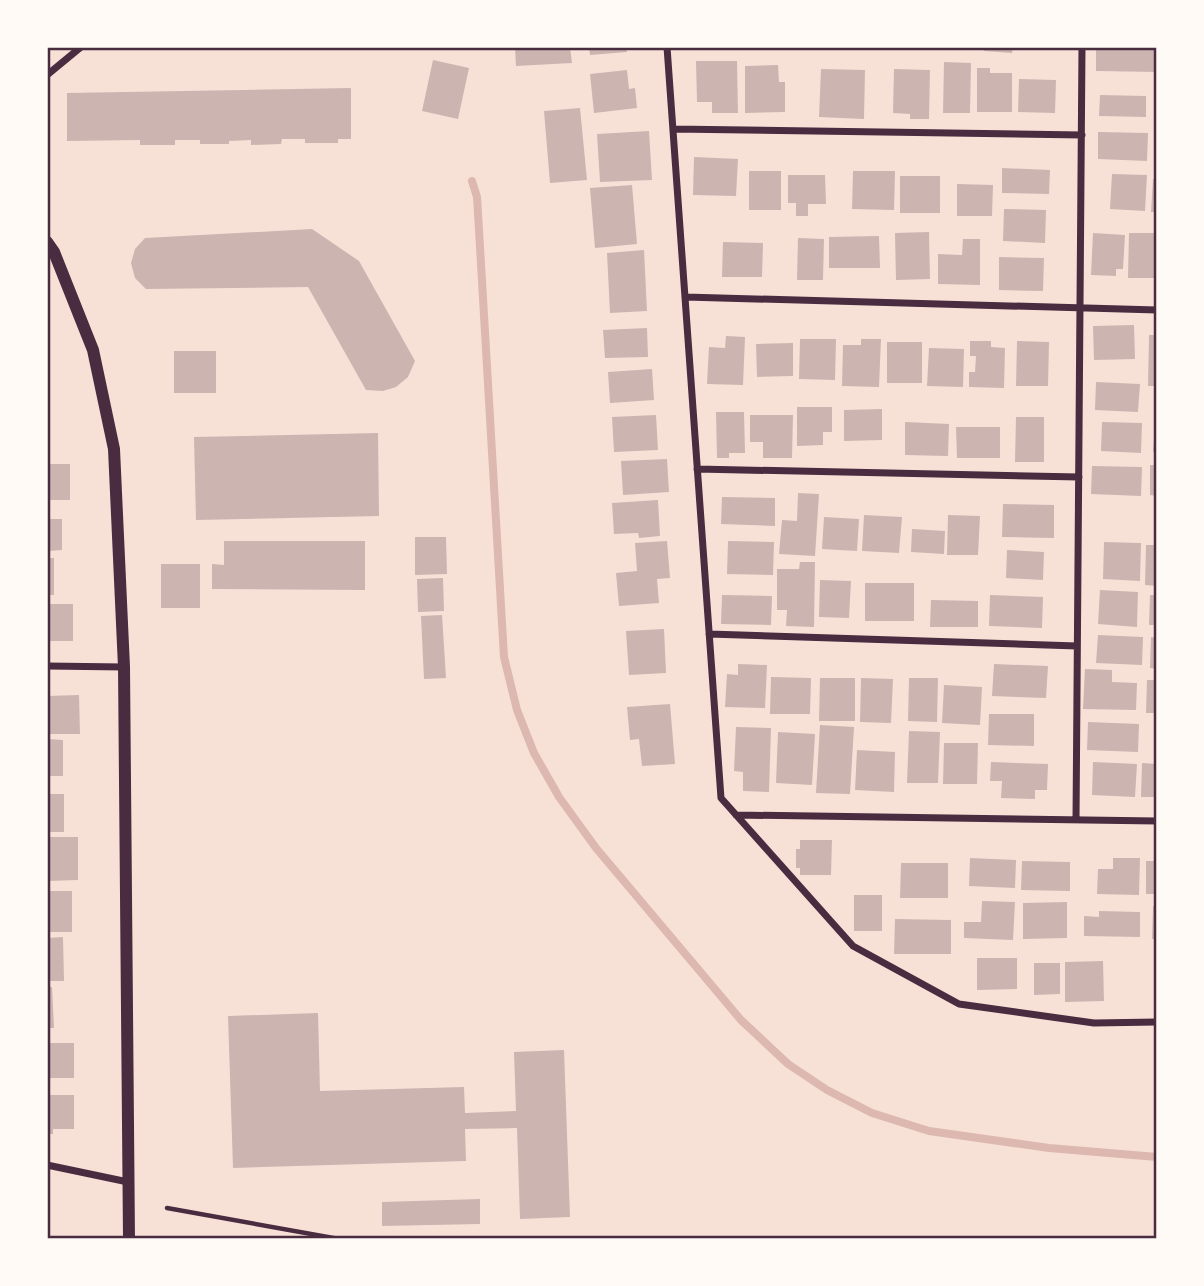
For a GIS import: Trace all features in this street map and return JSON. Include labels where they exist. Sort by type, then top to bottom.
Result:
[{"type":"street","points":[[47,75],[81,47]]},
{"type":"street","points":[[667,47],[721,798],[853,946],[958,1004],[1094,1023],[1157,1022]]},
{"type":"street","points":[[1076,820],[1082,47]]},
{"type":"street","points":[[673,129],[1082,135]]},
{"type":"street","points":[[47,242],[54,253],[93,350],[114,449],[124,667],[129,1239]]},
{"type":"street","points":[[685,297],[1157,310]]},
{"type":"street","points":[[697,469],[1079,477]]},
{"type":"street","points":[[709,634],[1077,646]]},
{"type":"street","points":[[47,666],[124,667]]},
{"type":"street","points":[[736,815],[1157,821]]},
{"type":"street","points":[[47,1165],[128,1182]]},
{"type":"path","points":[[167,1208],[339,1239]]},
{"type":"building","points":[[515,47],[570,47],[572,63],[516,66]]},
{"type":"building","points":[[589,47],[626,47],[627,52],[590,55]]},
{"type":"building","points":[[984,47],[1013,47],[1012,53],[984,51]]},
{"type":"building","points":[[1096,47],[1157,47],[1157,72],[1096,71]]},
{"type":"building","points":[[433,60],[469,68],[458,119],[422,111]]},
{"type":"building","points":[[696,61],[737,61],[738,113],[712,113],[712,102],[697,102]]},
{"type":"building","points":[[944,62],[971,63],[970,113],[943,113]]},
{"type":"building","points":[[778,65],[779,82],[785,82],[785,112],[745,113],[745,66]]},
{"type":"building","points":[[977,68],[990,68],[990,73],[1012,73],[1012,112],[977,112]]},
{"type":"building","points":[[821,69],[865,70],[864,119],[819,117]]},
{"type":"building","points":[[894,69],[930,70],[929,119],[910,119],[910,114],[893,113]]},
{"type":"building","points":[[627,70],[629,89],[635,88],[637,108],[594,113],[590,74]]},
{"type":"building","points":[[1019,79],[1056,80],[1055,113],[1018,112]]},
{"type":"building","points":[[351,88],[351,139],[338,139],[338,143],[305,143],[305,139],[282,139],[281,144],[251,145],[251,140],[229,141],[229,144],[200,144],[200,140],[175,140],[175,145],[140,145],[140,140],[67,141],[67,93]]},
{"type":"building","points":[[1100,95],[1146,96],[1146,117],[1099,116]]},
{"type":"building","points":[[580,108],[587,180],[550,183],[544,111]]},
{"type":"building","points":[[649,131],[652,180],[600,182],[597,134]]},
{"type":"building","points":[[1098,132],[1148,133],[1147,161],[1098,159]]},
{"type":"building","points":[[694,157],[738,159],[736,196],[693,195]]},
{"type":"building","points":[[1002,168],[1050,170],[1049,194],[1002,193]]},
{"type":"building","points":[[749,171],[781,171],[781,210],[749,210]]},
{"type":"building","points":[[853,171],[895,171],[894,210],[852,209]]},
{"type":"building","points":[[1112,174],[1147,175],[1145,211],[1110,209]]},
{"type":"building","points":[[788,175],[825,175],[826,204],[808,204],[808,216],[796,216],[796,203],[788,203]]},
{"type":"building","points":[[900,176],[940,176],[940,213],[900,213]]},
{"type":"building","points":[[1153,179],[1157,180],[1157,212],[1151,212]]},
{"type":"building","points":[[957,184],[993,185],[992,216],[957,216]]},
{"type":"building","points":[[632,185],[637,244],[595,248],[590,188]]},
{"type":"building","points":[[1004,209],[1046,210],[1045,243],[1003,241]]},
{"type":"building","points":[[312,229],[359,261],[415,361],[408,377],[396,387],[383,391],[366,390],[308,287],[146,289],[135,278],[131,263],[135,249],[145,238]]},
{"type":"building","points":[[929,232],[930,279],[896,280],[895,233]]},
{"type":"building","points":[[1093,233],[1125,235],[1123,269],[1116,269],[1116,276],[1091,275]]},
{"type":"building","points":[[1129,233],[1157,233],[1157,278],[1128,278]]},
{"type":"building","points":[[879,236],[880,268],[829,268],[829,237]]},
{"type":"building","points":[[798,238],[824,239],[823,280],[797,280]]},
{"type":"building","points":[[963,239],[980,239],[980,285],[938,284],[938,254],[962,255]]},
{"type":"building","points":[[723,242],[763,243],[762,277],[722,277]]},
{"type":"building","points":[[644,250],[647,311],[610,313],[607,253]]},
{"type":"building","points":[[999,257],[1044,258],[1043,291],[999,290]]},
{"type":"building","points":[[1134,325],[1135,359],[1094,360],[1093,326]]},
{"type":"building","points":[[647,328],[648,357],[605,358],[603,330]]},
{"type":"building","points":[[1149,335],[1157,335],[1157,386],[1148,386]]},
{"type":"building","points":[[726,336],[745,337],[743,385],[707,384],[709,347],[725,348]]},
{"type":"building","points":[[800,339],[836,339],[835,380],[799,379]]},
{"type":"building","points":[[861,339],[881,339],[879,387],[842,386],[843,345],[861,345]]},
{"type":"building","points":[[970,341],[991,341],[991,347],[1005,348],[1004,388],[969,387],[969,372],[975,372],[976,356],[970,356]]},
{"type":"building","points":[[1017,341],[1049,342],[1048,386],[1016,386]]},
{"type":"building","points":[[887,342],[922,342],[922,383],[887,383]]},
{"type":"building","points":[[793,343],[793,376],[757,377],[756,344]]},
{"type":"building","points":[[929,348],[964,349],[963,387],[927,386]]},
{"type":"building","points":[[174,351],[216,351],[216,393],[174,393]]},
{"type":"building","points":[[652,369],[654,400],[610,403],[608,372]]},
{"type":"building","points":[[1096,382],[1140,384],[1138,412],[1095,410]]},
{"type":"building","points":[[797,407],[832,407],[832,432],[823,432],[823,445],[797,446]]},
{"type":"building","points":[[882,409],[882,440],[844,441],[844,410]]},
{"type":"building","points":[[716,412],[744,412],[745,453],[729,453],[729,458],[717,458]]},
{"type":"building","points":[[656,415],[658,450],[614,452],[612,417]]},
{"type":"building","points":[[750,415],[793,415],[792,458],[763,458],[763,442],[750,442]]},
{"type":"building","points":[[1016,417],[1044,417],[1044,462],[1015,462]]},
{"type":"building","points":[[905,422],[949,424],[948,456],[905,455]]},
{"type":"building","points":[[1102,422],[1142,423],[1141,453],[1101,451]]},
{"type":"building","points":[[1155,422],[1157,452],[1153,452]]},
{"type":"building","points":[[956,427],[1000,427],[1000,458],[957,458]]},
{"type":"building","points":[[378,433],[379,516],[196,520],[194,437]]},
{"type":"building","points":[[667,459],[669,492],[623,495],[621,461]]},
{"type":"building","points":[[47,464],[70,464],[70,500],[47,500]]},
{"type":"building","points":[[1150,465],[1157,465],[1157,496],[1150,495]]},
{"type":"building","points":[[1092,466],[1142,467],[1141,496],[1091,494]]},
{"type":"building","points":[[798,493],[819,494],[815,556],[779,554],[782,520],[797,521]]},
{"type":"building","points":[[722,497],[775,498],[775,526],[721,524]]},
{"type":"building","points":[[658,500],[660,536],[639,538],[638,533],[614,534],[612,503]]},
{"type":"building","points":[[1003,504],[1054,505],[1054,538],[1002,537]]},
{"type":"building","points":[[864,515],[902,517],[899,553],[862,551]]},
{"type":"building","points":[[948,515],[980,516],[978,555],[947,555]]},
{"type":"building","points":[[824,517],[859,519],[857,551],[822,549]]},
{"type":"building","points":[[47,519],[62,519],[62,550],[47,551]]},
{"type":"building","points":[[912,529],[945,531],[944,554],[911,552]]},
{"type":"building","points":[[415,537],[446,537],[447,574],[415,575]]},
{"type":"building","points":[[224,541],[365,541],[365,590],[212,589],[212,564],[224,565]]},
{"type":"building","points":[[667,541],[670,578],[657,579],[659,603],[619,606],[616,573],[637,571],[635,543]]},
{"type":"building","points":[[728,541],[774,542],[773,575],[727,574]]},
{"type":"building","points":[[1104,542],[1141,543],[1140,581],[1103,579]]},
{"type":"building","points":[[1146,545],[1157,545],[1157,586],[1145,585]]},
{"type":"building","points":[[1007,550],[1044,552],[1043,580],[1006,578]]},
{"type":"building","points":[[47,558],[54,558],[54,595],[47,595]]},
{"type":"building","points":[[800,562],[815,562],[814,627],[786,626],[787,610],[777,610],[777,569],[799,569]]},
{"type":"building","points":[[161,564],[200,564],[200,608],[161,608]]},
{"type":"building","points":[[443,578],[444,611],[418,612],[417,579]]},
{"type":"building","points":[[820,580],[851,581],[849,618],[819,617]]},
{"type":"building","points":[[865,583],[914,583],[914,621],[865,621]]},
{"type":"building","points":[[1100,590],[1138,592],[1137,627],[1098,624]]},
{"type":"building","points":[[722,595],[772,596],[771,625],[721,624]]},
{"type":"building","points":[[990,595],[1043,597],[1042,628],[989,626]]},
{"type":"building","points":[[1150,595],[1157,595],[1157,625],[1149,625]]},
{"type":"building","points":[[931,600],[978,601],[978,627],[930,627]]},
{"type":"building","points":[[47,604],[73,604],[73,641],[47,641]]},
{"type":"building","points":[[442,615],[446,678],[424,679],[421,616]]},
{"type":"building","points":[[664,629],[666,673],[629,675],[626,631]]},
{"type":"building","points":[[1098,635],[1143,637],[1142,665],[1096,663]]},
{"type":"building","points":[[1151,637],[1157,638],[1157,669],[1150,668]]},
{"type":"building","points":[[738,664],[767,665],[765,708],[725,707],[727,674],[738,675]]},
{"type":"building","points":[[994,664],[1048,666],[1046,698],[992,696]]},
{"type":"building","points":[[1085,669],[1112,670],[1112,682],[1137,683],[1136,710],[1083,709]]},
{"type":"building","points":[[771,677],[811,678],[810,714],[770,714]]},
{"type":"building","points":[[820,678],[855,678],[855,721],[819,721]]},
{"type":"building","points":[[861,678],[893,679],[891,723],[860,722]]},
{"type":"building","points":[[909,678],[938,678],[937,722],[908,721]]},
{"type":"building","points":[[1147,680],[1157,680],[1157,713],[1146,713]]},
{"type":"building","points":[[944,685],[982,687],[980,725],[942,723]]},
{"type":"building","points":[[79,695],[80,734],[47,734],[47,696]]},
{"type":"building","points":[[670,704],[675,764],[642,766],[639,739],[630,740],[627,707]]},
{"type":"building","points":[[989,714],[1034,714],[1034,746],[988,745]]},
{"type":"building","points":[[1088,722],[1139,724],[1138,752],[1087,750]]},
{"type":"building","points":[[820,725],[854,727],[850,794],[816,793]]},
{"type":"building","points":[[736,727],[771,728],[769,792],[743,791],[743,772],[734,771]]},
{"type":"building","points":[[909,731],[940,732],[938,783],[907,783]]},
{"type":"building","points":[[778,732],[815,734],[812,785],[776,783]]},
{"type":"building","points":[[47,739],[63,740],[63,776],[47,776]]},
{"type":"building","points":[[944,743],[978,743],[977,784],[943,784]]},
{"type":"building","points":[[857,750],[895,752],[894,792],[855,790]]},
{"type":"building","points":[[991,762],[1048,764],[1047,790],[1035,790],[1035,799],[1001,798],[1002,781],[990,781]]},
{"type":"building","points":[[1093,762],[1137,764],[1135,797],[1092,795]]},
{"type":"building","points":[[1142,763],[1157,764],[1157,797],[1141,797]]},
{"type":"building","points":[[47,794],[64,794],[64,832],[47,832]]},
{"type":"building","points":[[47,837],[78,837],[78,880],[47,881]]},
{"type":"building","points":[[800,840],[832,840],[831,875],[800,875],[800,868],[796,868],[796,849],[800,849]]},
{"type":"building","points":[[970,858],[1016,860],[1015,888],[969,886]]},
{"type":"building","points":[[1113,858],[1140,858],[1139,895],[1097,894],[1098,869],[1113,869]]},
{"type":"building","points":[[1022,861],[1070,862],[1070,891],[1021,890]]},
{"type":"building","points":[[1146,861],[1157,861],[1157,894],[1146,894]]},
{"type":"building","points":[[901,863],[948,863],[948,898],[900,898]]},
{"type":"building","points":[[47,891],[72,891],[72,932],[47,932]]},
{"type":"building","points":[[854,895],[882,895],[882,931],[854,931]]},
{"type":"building","points":[[982,901],[1015,902],[1013,940],[964,938],[964,922],[981,922]]},
{"type":"building","points":[[1067,902],[1067,938],[1023,939],[1023,903]]},
{"type":"building","points":[[1153,906],[1157,906],[1157,939],[1152,939]]},
{"type":"building","points":[[1099,911],[1140,912],[1140,937],[1084,936],[1084,916],[1099,917]]},
{"type":"building","points":[[895,919],[951,920],[951,954],[894,954]]},
{"type":"building","points":[[63,937],[64,981],[47,981],[47,938]]},
{"type":"building","points":[[977,958],[1017,958],[1017,989],[977,990]]},
{"type":"building","points":[[1103,961],[1104,1001],[1065,1002],[1065,962]]},
{"type":"building","points":[[1034,963],[1060,963],[1060,994],[1034,995]]},
{"type":"building","points":[[47,987],[52,987],[54,1028],[47,1028]]},
{"type":"building","points":[[318,1013],[320,1091],[464,1087],[465,1113],[516,1111],[514,1052],[564,1050],[570,1217],[520,1219],[517,1128],[465,1129],[466,1161],[233,1168],[228,1016]]},
{"type":"building","points":[[47,1043],[74,1043],[74,1078],[47,1078]]},
{"type":"building","points":[[47,1095],[74,1095],[74,1129],[53,1129],[53,1134],[47,1134]]},
{"type":"building","points":[[480,1199],[480,1224],[382,1226],[382,1202]]},
{"type":"waterway","points":[[472,181],[477,197],[504,657],[517,710],[534,753],[559,797],[596,848],[741,1020],[788,1064],[827,1090],[872,1113],[929,1131],[1049,1148],[1157,1157]]}]
